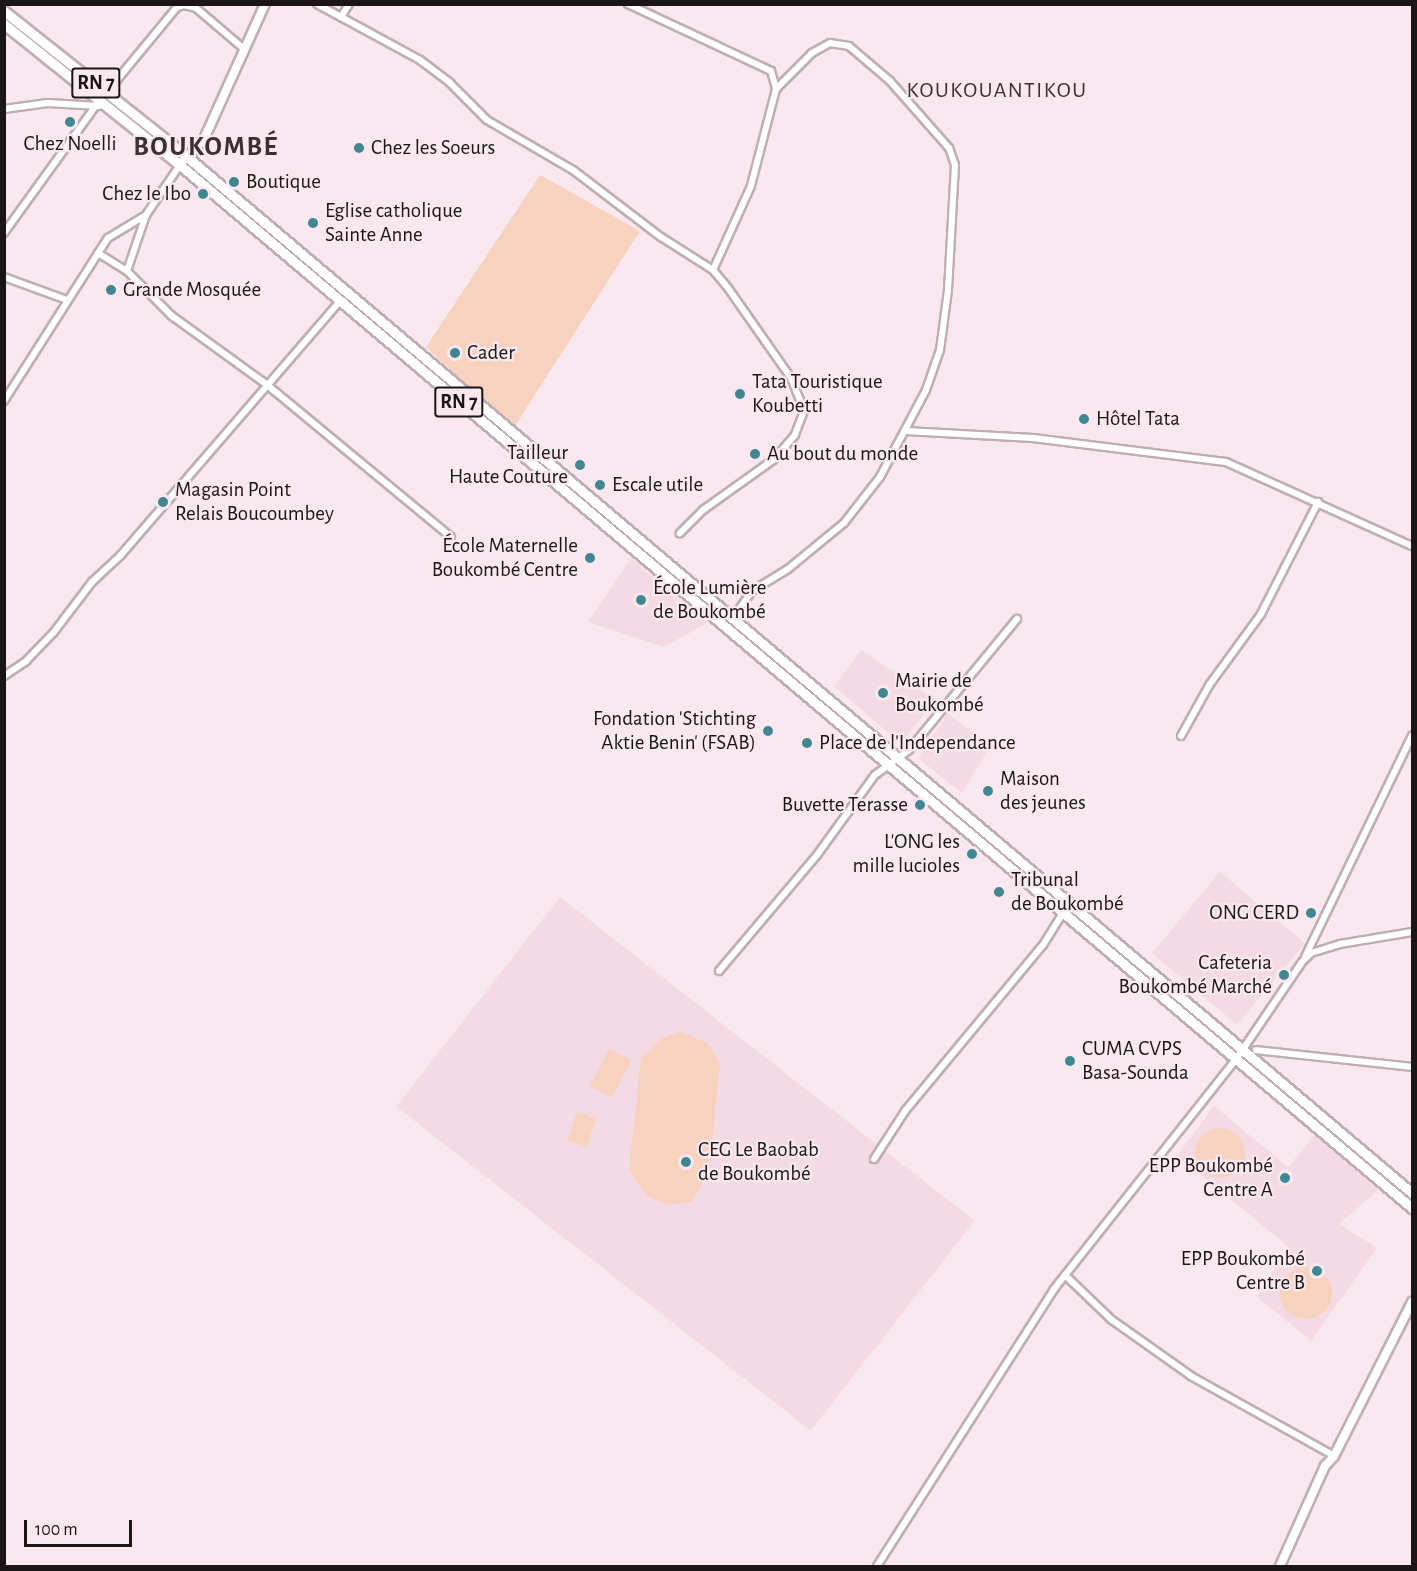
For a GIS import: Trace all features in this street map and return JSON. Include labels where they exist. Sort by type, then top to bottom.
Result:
[{"type":"main road","name":"RN 7","points":[[4,11],[111,108],[184,161],[340,302],[1413,1208]]},
{"type":"main road","name":"RN 7","points":[[4,24],[184,161],[755,635],[1413,1193]]},
{"type":"street","points":[[127,271],[146,214],[184,161],[204,139],[243,48],[265,4]]},
{"type":"street","points":[[317,4],[420,60],[450,83],[487,120],[573,170],[661,237],[713,270],[790,378],[804,411],[795,435],[772,460],[703,510],[680,533]]},
{"type":"street","points":[[341,17],[349,4]]},
{"type":"street","points":[[628,4],[771,71],[776,89]]},
{"type":"street","points":[[4,233],[101,99],[177,7],[184,5],[196,8],[243,48]]},
{"type":"street","points":[[713,270],[751,186],[776,89],[812,52],[830,43],[849,46],[890,81],[949,148],[955,165],[955,190],[940,350],[906,431],[880,477],[844,523],[788,569],[752,591],[733,618]]},
{"type":"street","points":[[4,110],[48,103],[101,99]]},
{"type":"street","points":[[4,401],[108,238],[146,214]]},
{"type":"street","points":[[98,253],[127,271],[172,316],[266,384],[451,537]]},
{"type":"street","points":[[4,277],[67,300]]},
{"type":"street","points":[[4,676],[26,661],[54,632],[92,582],[120,556],[266,384],[340,302]]},
{"type":"street","points":[[906,431],[1033,438],[1226,462],[1413,546]]},
{"type":"street","points":[[1181,736],[1210,684],[1261,614],[1318,502]]},
{"type":"street","points":[[719,971],[817,855],[875,775],[900,759],[941,714],[966,678],[1017,619]]},
{"type":"street","points":[[877,1566],[1065,1275],[1244,1049],[1302,962],[1358,855],[1413,736]]},
{"type":"street","points":[[874,1159],[905,1111],[1043,945],[1064,912]]},
{"type":"street","points":[[1302,962],[1311,953],[1340,945],[1413,932]]},
{"type":"street","points":[[1256,1050],[1413,1067]]},
{"type":"street","points":[[1065,1275],[1112,1320],[1191,1376],[1334,1456]]},
{"type":"street","points":[[1280,1566],[1325,1466],[1334,1456],[1413,1302]]},
{"type":"shaded area","points":[[540,175],[640,231],[513,429],[426,347]]},
{"type":"shaded area","name":"École Lumière de Boukombé","points":[[631,558],[707,623],[664,647],[588,622]]},
{"type":"shaded area","name":"Mairie de Boukombé","points":[[861,650],[935,700],[901,744],[834,686]]},
{"type":"shaded area","points":[[948,713],[990,747],[962,793],[918,758]]},
{"type":"shaded area","points":[[1220,872],[1305,943],[1237,1025],[1152,953]]},
{"type":"shaded area","name":"CEG Le Baobab de Boukombé","points":[[560,897],[974,1221],[811,1430],[396,1107]]},
{"type":"shaded area","points":[[681,1032],[707,1043],[720,1064],[709,1172],[691,1202],[668,1205],[647,1196],[629,1170],[641,1058],[662,1038]]},
{"type":"shaded area","points":[[609,1049],[631,1060],[612,1098],[590,1086]]},
{"type":"shaded area","name":"EPP Boukombé Centre A","points":[[1214,1106],[1288,1167],[1316,1134],[1378,1190],[1339,1224],[1377,1248],[1311,1341],[1257,1297],[1288,1246],[1177,1156]]},
{"type":"shaded area","points":[[577,1112],[596,1118],[587,1147],[568,1141]]},
{"type":"shaded area","points":[[1215,1128],[1225,1128],[1238,1135],[1245,1148],[1245,1158],[1238,1171],[1225,1178],[1215,1178],[1206,1174],[1199,1167],[1195,1158],[1195,1148],[1199,1139],[1206,1132]]},
{"type":"shaded area","points":[[1301,1267],[1311,1267],[1325,1274],[1332,1293],[1325,1312],[1311,1319],[1301,1319],[1291,1315],[1284,1308],[1280,1298],[1280,1288],[1284,1278],[1291,1271]]},
{"type":"place","name":"Chez Noelli","points":[[70,122]]},
{"type":"place","name":"Chez les Soeurs","points":[[359,148]]},
{"type":"place","name":"Boutique","points":[[234,182]]},
{"type":"place","name":"Chez le Ibo","points":[[203,194]]},
{"type":"place","name":"Eglise catholique Sainte Anne","points":[[313,223]]},
{"type":"place","name":"Grande Mosquée","points":[[111,290]]},
{"type":"place","name":"Cader","points":[[455,353]]},
{"type":"place","name":"Tata Touristique Koubetti","points":[[740,394]]},
{"type":"place","name":"Hôtel Tata","points":[[1084,419]]},
{"type":"place","name":"Au bout du monde","points":[[755,454]]},
{"type":"place","name":"Tailleur Haute Couture","points":[[580,465]]},
{"type":"place","name":"Escale utile","points":[[600,485]]},
{"type":"place","name":"Magasin Point Relais Boucoumbey","points":[[163,502]]},
{"type":"place","name":"École Maternelle Boukombé Centre","points":[[590,558]]},
{"type":"place","name":"École Lumière de Boukombé","points":[[641,600]]},
{"type":"place","name":"Mairie de Boukombé","points":[[883,693]]},
{"type":"place","name":"Fondation 'Stichting Aktie Benin' (FSAB)","points":[[768,731]]},
{"type":"place","name":"Place de l'Independance","points":[[807,743]]},
{"type":"place","name":"Maison des jeunes","points":[[988,791]]},
{"type":"place","name":"Buvette Terasse","points":[[920,805]]},
{"type":"place","name":"L'ONG les mille lucioles","points":[[972,854]]},
{"type":"place","name":"Tribunal de Boukombé","points":[[999,892]]},
{"type":"place","name":"ONG CERD","points":[[1311,913]]},
{"type":"place","name":"Cafeteria Boukombé Marché","points":[[1284,975]]},
{"type":"place","name":"CUMA CVPS Basa-Sounda","points":[[1070,1061]]},
{"type":"place","name":"CEG Le Baobab de Boukombé","points":[[686,1162]]},
{"type":"place","name":"EPP Boukombé Centre A","points":[[1285,1178]]},
{"type":"place","name":"EPP Boukombé Centre B","points":[[1317,1271]]},
{"type":"district","name":"KOUKOUANTIKOU","points":[[997,91]]},
{"type":"district","name":"BOUKOMBÉ","points":[[206,147]]}]
